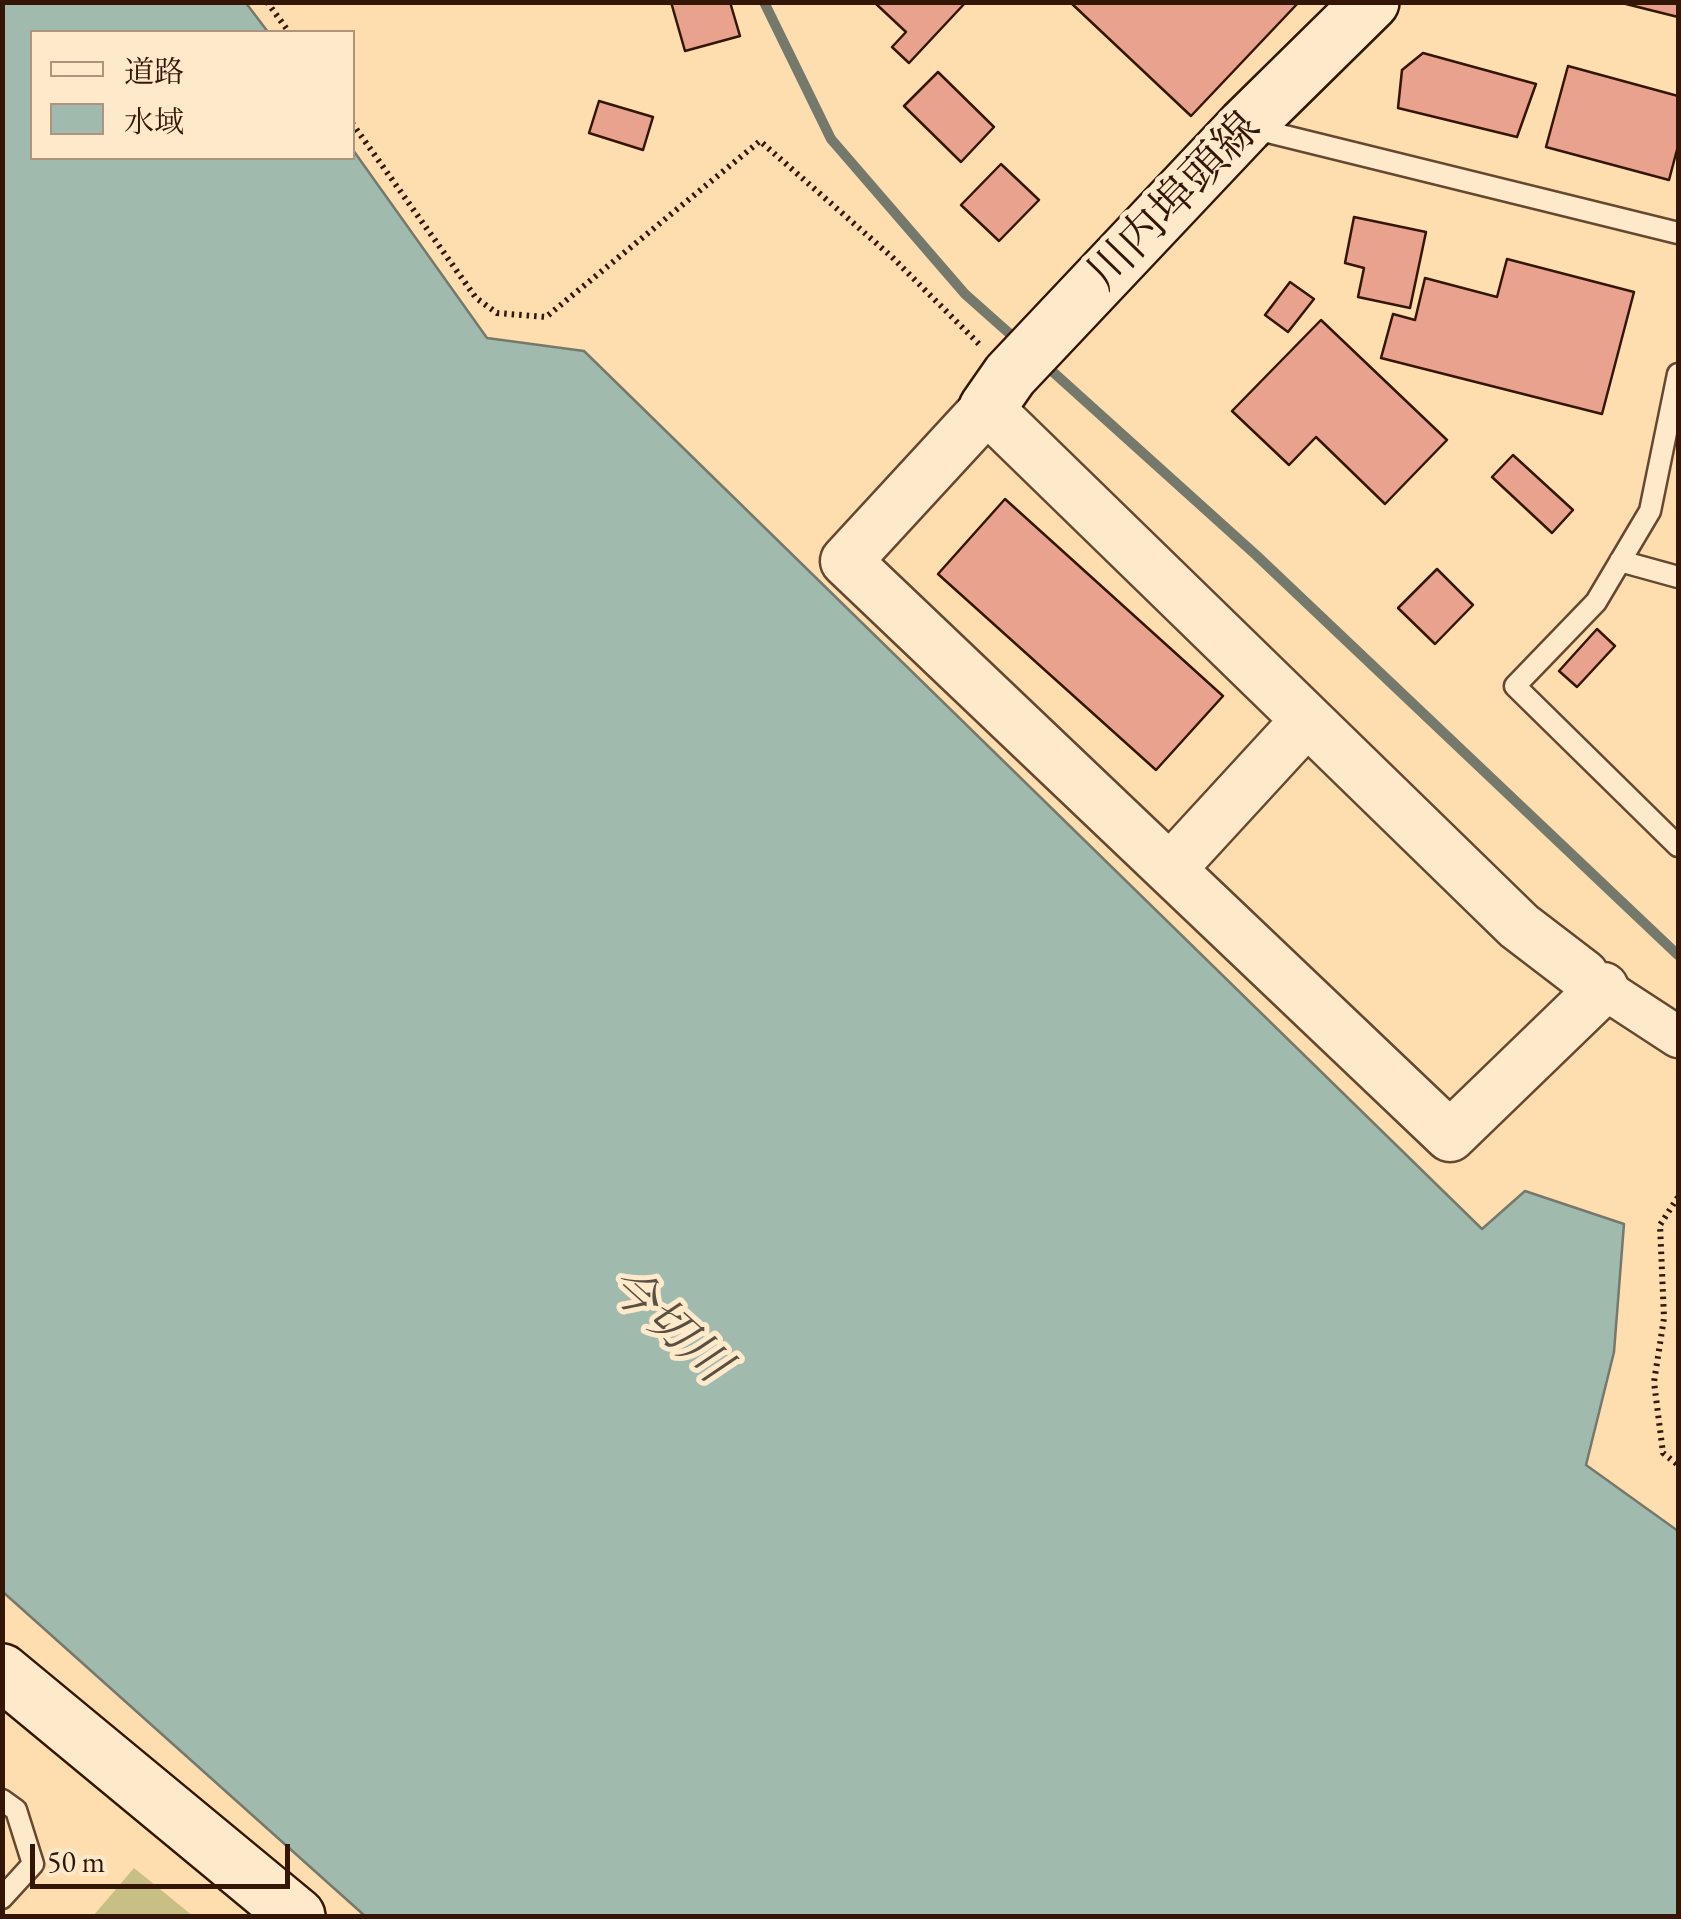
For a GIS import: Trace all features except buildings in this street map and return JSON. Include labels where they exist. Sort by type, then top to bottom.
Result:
[{"type":"main road","name":"川内埠頭線","points":[[987,408],[1010,375],[1245,126],[1372,2]]},
{"type":"main road","points":[[2,1672],[298,1916]]},
{"type":"street","points":[[1593,982],[1450,1136],[846,561],[987,408],[1519,926],[1593,982],[1678,1037]]},
{"type":"street","points":[[1170,870],[1308,720]]},
{"type":"lane","points":[[1245,126],[1678,233]]},
{"type":"lane","points":[[1678,374],[1650,510],[1596,602],[1516,686],[1678,846]]},
{"type":"lane","points":[[1620,561],[1678,577]]},
{"type":"lane","points":[[2,1800],[16,1810],[32,1864],[2,1898]]},
{"type":"path","points":[[267,2],[287,30]]},
{"type":"path","points":[[355,127],[476,298],[496,313],[546,317],[760,141]]},
{"type":"path","points":[[1678,1198],[1660,1225],[1664,1318],[1654,1382],[1662,1453],[1678,1465]]},
{"type":"shaded area","points":[[134,1868],[193,1916],[93,1916]]},
{"type":"water","name":"今切川","points":[[3,2],[246,3],[266,30],[30,30],[30,160],[355,160],[355,153],[487,338],[584,351],[1482,1229],[1525,1191],[1624,1224],[1614,1352],[1586,1465],[1678,1531],[1678,1916],[365,1916],[3,1592]]},
{"type":"waterway","points":[[764,2],[831,139],[965,294],[1019,342]]},
{"type":"waterway","points":[[1043,363],[1256,555],[1678,955]]}]
